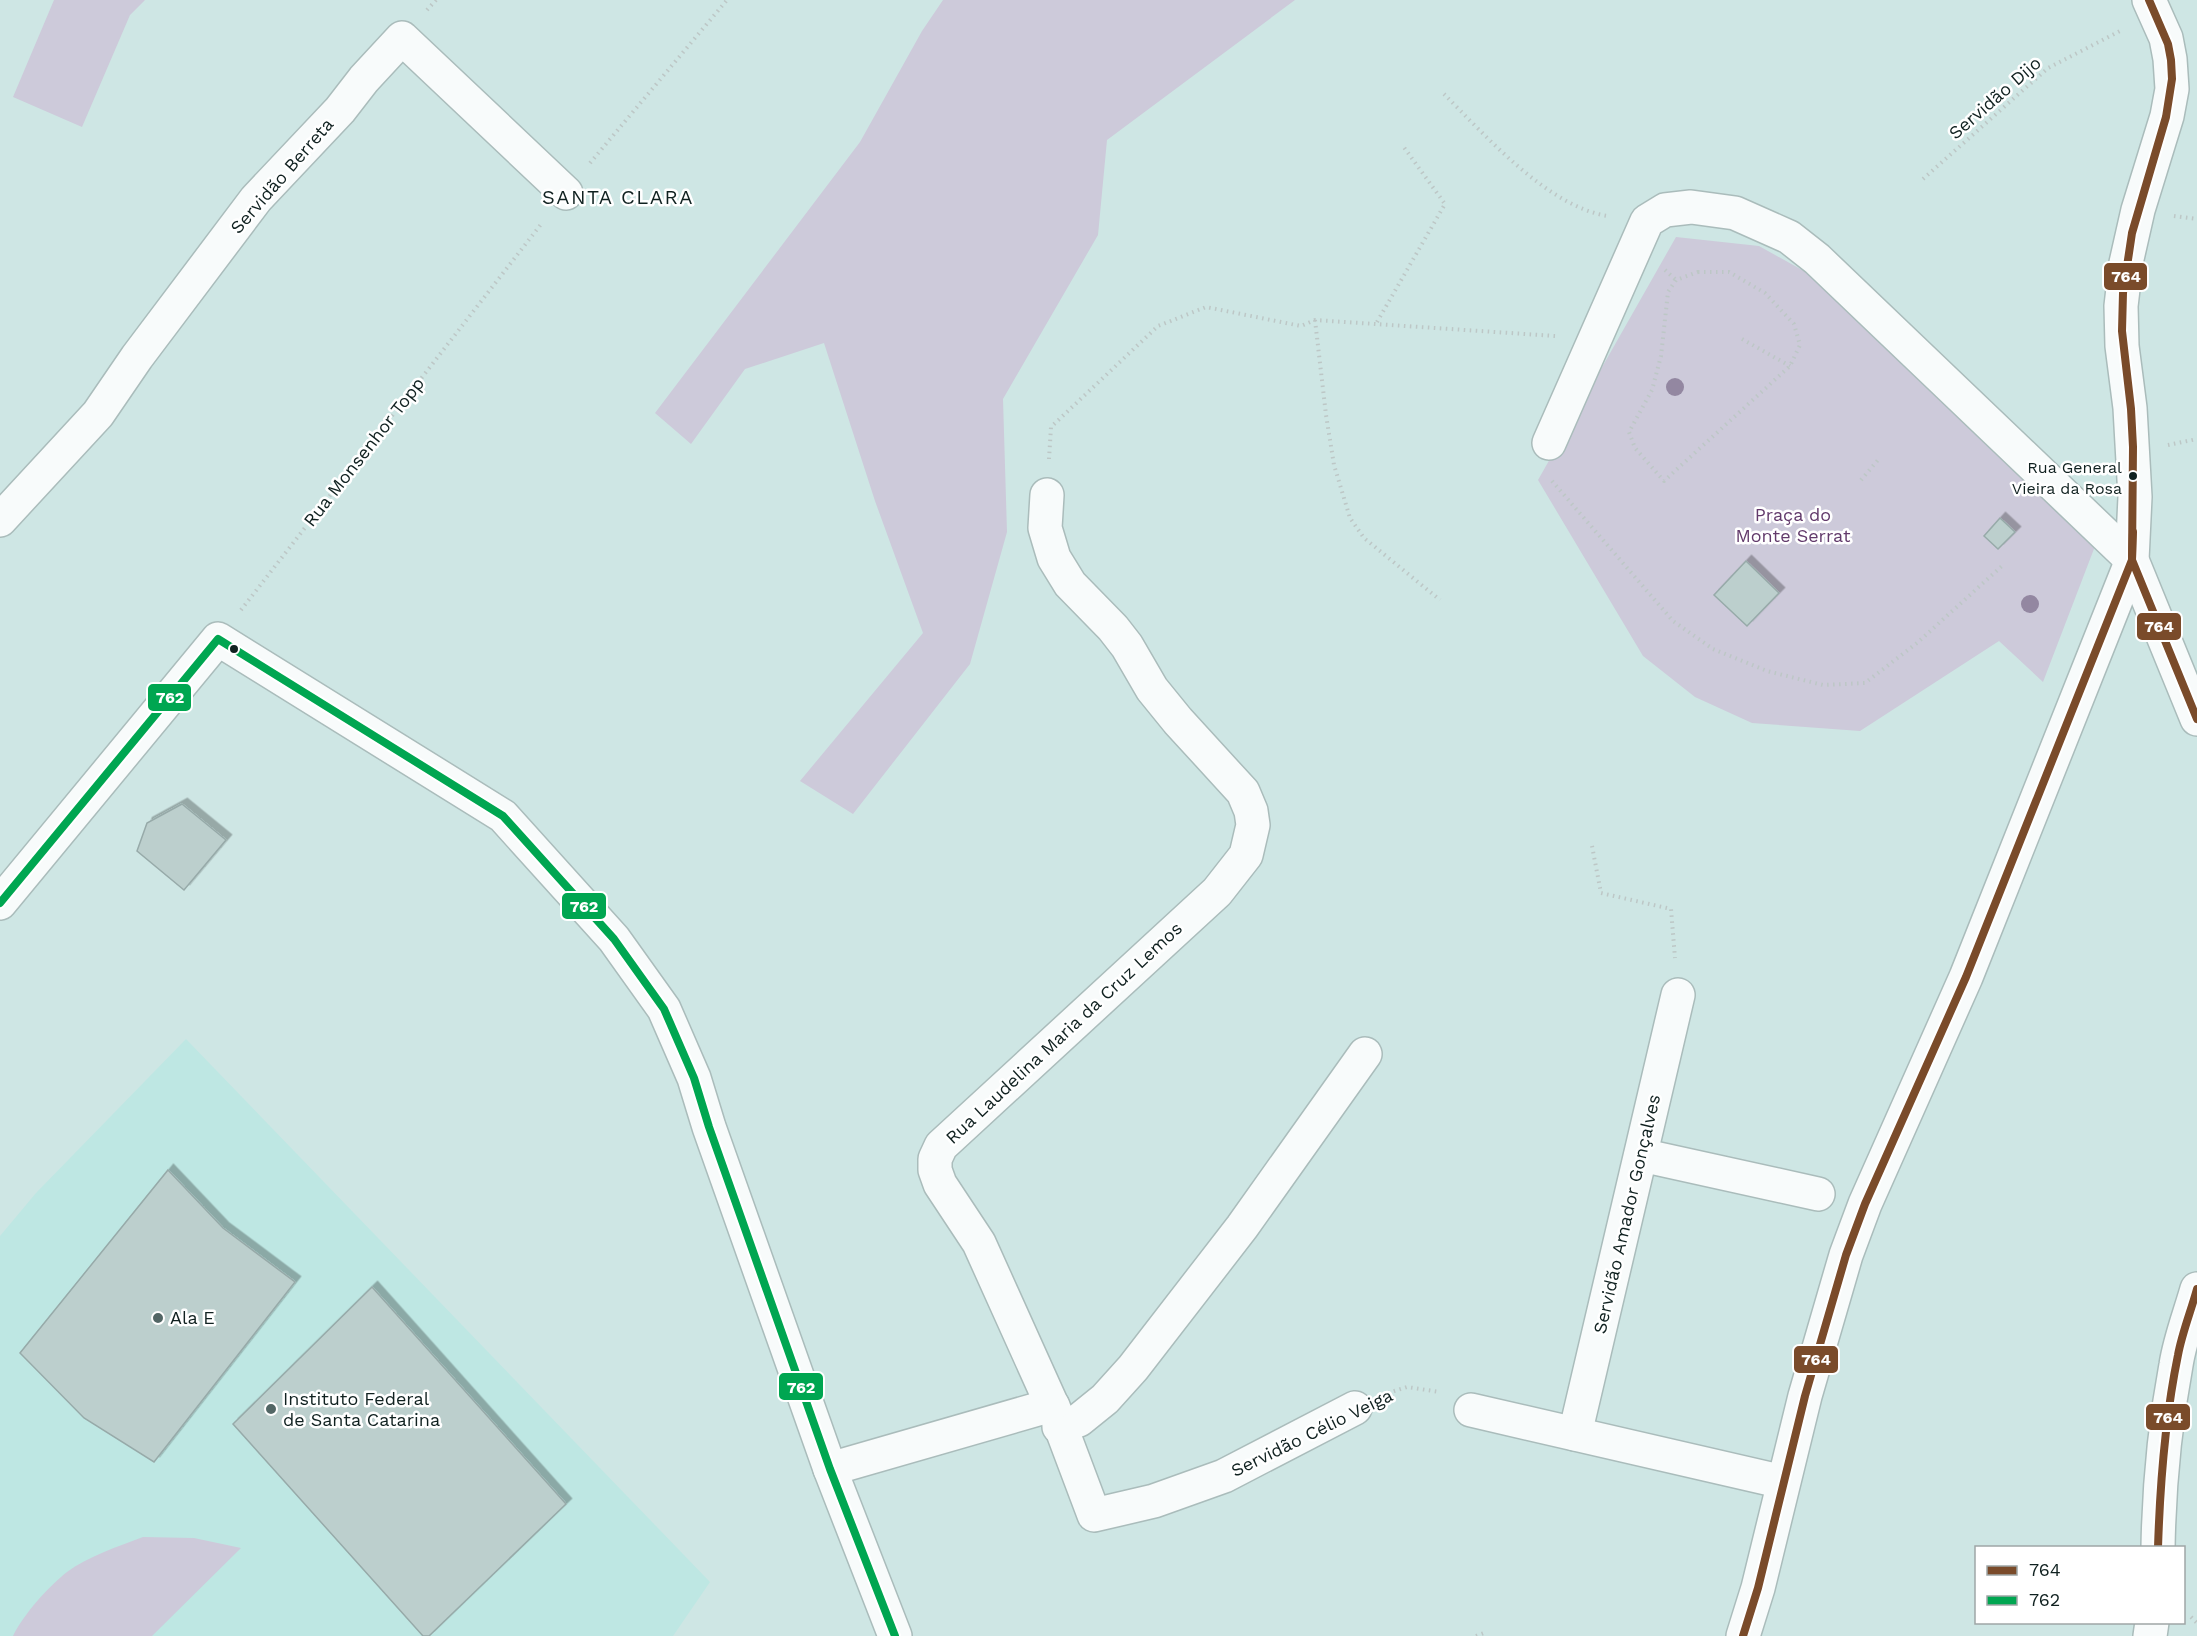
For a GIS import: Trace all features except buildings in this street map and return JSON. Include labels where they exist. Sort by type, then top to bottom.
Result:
[{"type":"street","points":[[1743,1636],[1846,1255],[1865,1204],[1966,977],[2133,560],[2134,475],[2130,408],[2121,346],[2121,306],[2126,263],[2138,210],[2167,116],[2172,89],[2166,38],[2152,7]]},
{"type":"street","name":"Servidão Berreta","points":[[0,520],[98,414],[137,357],[256,199],[340,110],[364,79],[402,38],[566,193]]},
{"type":"street","points":[[1549,442],[1647,221],[1665,210],[1691,207],[1735,213],[1789,237],[1817,259],[2133,560],[2197,719]]},
{"type":"street","name":"Rua Laudelina Maria da Cruz Lemos","points":[[1047,495],[1045,528],[1054,558],[1070,584],[1113,628],[1127,646],[1152,689],[1243,792],[1251,811],[1253,825],[1246,855],[1217,892],[941,1146],[935,1159],[935,1170],[940,1184],[979,1243],[1056,1416]]},
{"type":"street","points":[[7,881],[218,639],[503,816],[614,939],[664,1010],[694,1078],[830,1469],[895,1636]]},
{"type":"street","name":"Servidão Amador Gonçalves","points":[[1575,1434],[1678,995]]},
{"type":"street","points":[[830,1469],[1056,1416],[1079,1420],[1106,1399],[1133,1368],[1242,1227],[1365,1054]]},
{"type":"street","points":[[1641,1155],[1818,1194]]},
{"type":"street","points":[[2158,1546],[2168,1419],[2176,1362],[2197,1289]]},
{"type":"street","name":"Servidão Célio Veiga","points":[[1056,1416],[1094,1515],[1154,1501],[1224,1476],[1355,1408]]},
{"type":"street","points":[[1472,1410],[1784,1482]]},
{"type":"path","name":"Rua Monsenhor Topp","points":[[218,639],[566,193],[727,0]]},
{"type":"path","name":"Servidão Dijo","points":[[1923,179],[2048,68],[2152,7]]},
{"type":"path","points":[[1444,94],[1494,144],[1558,198],[1603,215],[1647,221]]},
{"type":"path","points":[[1377,322],[1445,204],[1404,146]]},
{"type":"path","points":[[1698,272],[1729,272],[1765,293],[1794,324],[1800,345],[1790,366],[1664,481],[1635,448],[1629,432],[1652,390],[1661,356],[1666,300],[1676,280],[1698,272]]},
{"type":"path","points":[[1047,495],[1051,427],[1158,326],[1206,307],[1301,326],[1315,320],[1377,322],[1595,339]]},
{"type":"path","points":[[1315,320],[1333,455],[1350,518],[1364,538],[1440,600]]},
{"type":"path","points":[[1742,339],[1790,366]]},
{"type":"path","points":[[1861,480],[1878,460]]},
{"type":"path","points":[[1547,475],[1673,621],[1713,649],[1767,671],[1823,685],[1865,683],[1917,643],[2004,565]]},
{"type":"path","points":[[1592,846],[1601,893],[1671,909],[1678,995]]},
{"type":"path","name":"Servidão Célio Veiga","points":[[1355,1408],[1383,1395],[1407,1388],[1428,1389],[1444,1393],[1472,1410]]},
{"type":"path","points":[[1476,1636],[1484,1633]]},
{"type":"shaded area","name":"Instituto Federal de Santa Catarina","points":[[186,1039],[710,1582],[673,1636],[0,1636],[0,1236],[36,1193]]},
{"type":"green space","points":[[54,0],[145,0],[130,15],[82,127],[13,97]]},
{"type":"green space","points":[[943,0],[1295,0],[1107,140],[1098,235],[1003,399],[1007,532],[970,664],[853,814],[800,781],[923,633],[875,501],[824,343],[745,369],[691,444],[655,413],[860,142],[922,31]]},
{"type":"green space","name":"Praça do Monte Serrat","points":[[1676,237],[1759,246],[1820,280],[2097,541],[2043,682],[1999,641],[1860,731],[1752,723],[1695,697],[1643,656],[1538,480]]},
{"type":"green space","points":[[143,1537],[194,1538],[241,1548],[152,1636],[13,1636],[37,1602],[67,1572],[94,1557]]},
{"type":"transit line","name":"764","points":[[1743,1636],[1758,1588],[1805,1396],[1846,1255],[1865,1204],[1966,977],[2132,560],[2133,447],[2122,331],[2123,293],[2132,233],[2166,117],[2172,79],[2168,44],[2149,0]]},
{"type":"transit line","name":"764","points":[[2133,532],[2132,560],[2197,719]]},
{"type":"transit line","name":"762","points":[[0,903],[218,639],[503,816],[614,939],[664,1009],[694,1078],[709,1127],[830,1469],[895,1636]]},
{"type":"transit line","name":"764","points":[[2158,1546],[2166,1427],[2173,1379],[2197,1289]]},
{"type":"place","name":"Rua General Vieira da Rosa","points":[[2133,476]]},
{"type":"place","name":"Ala E","points":[[158,1318]]},
{"type":"place","name":"Instituto Federal de Santa Catarina","points":[[271,1409]]},
{"type":"district","name":"SANTA CLARA","points":[[618,197]]}]
